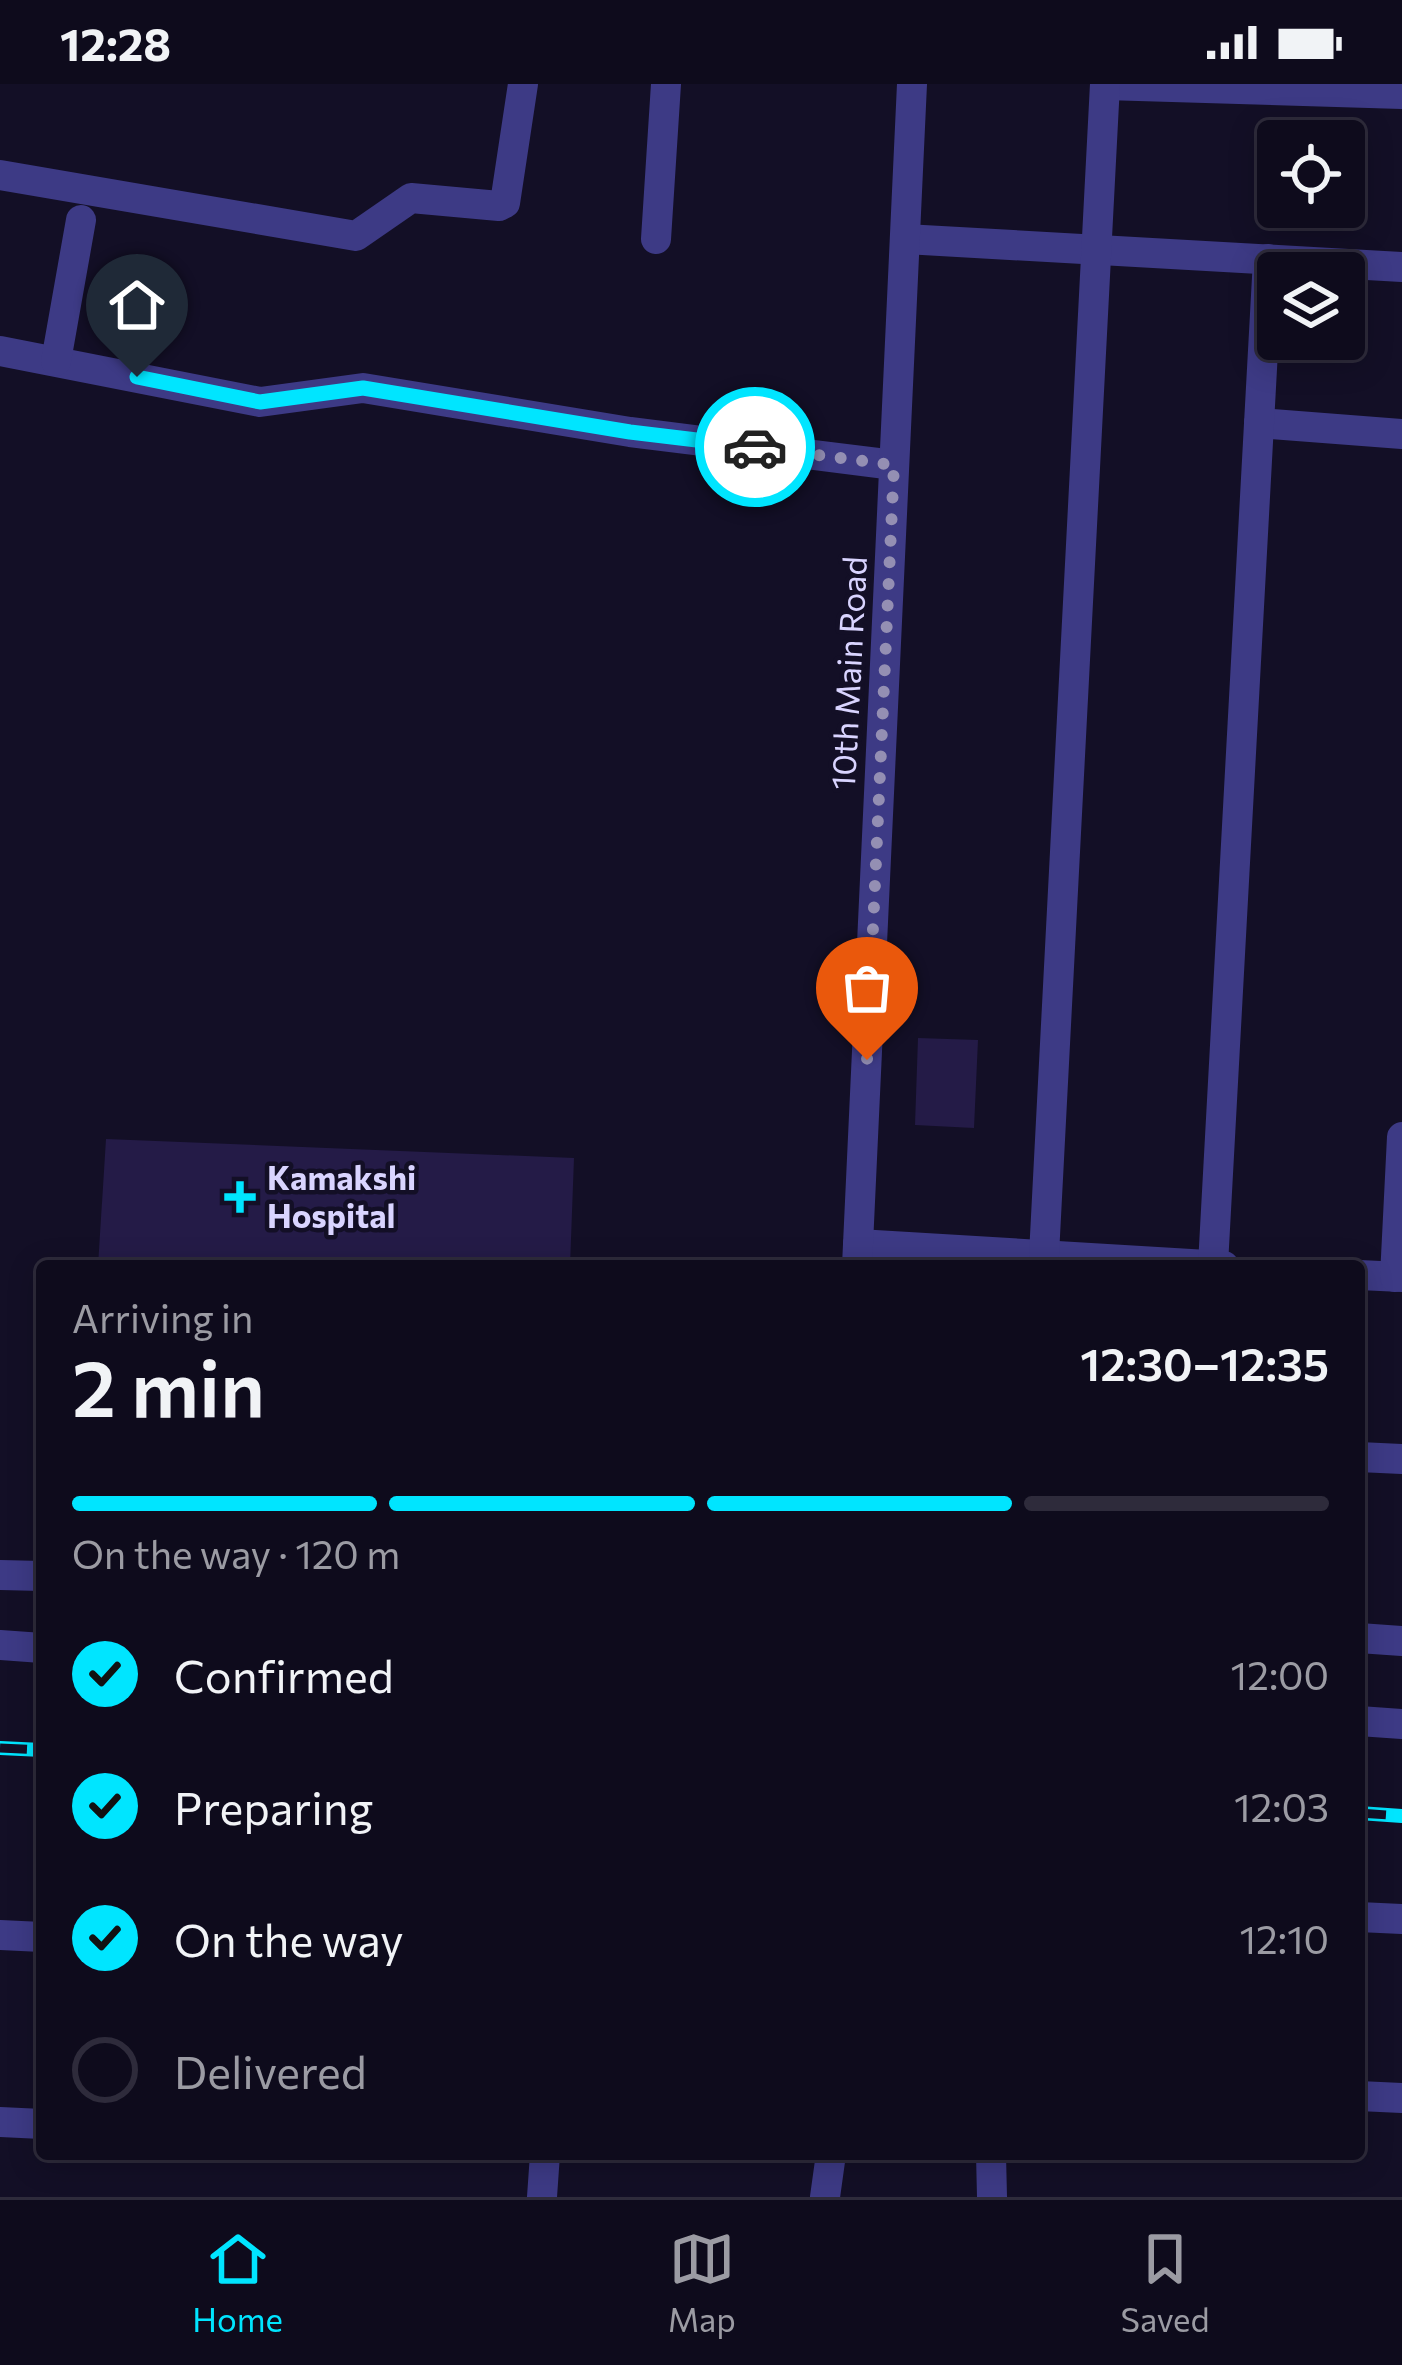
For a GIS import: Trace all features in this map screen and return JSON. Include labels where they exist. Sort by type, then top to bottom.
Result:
[{"type":"street","points":[[0,175],[356,236],[411,198],[505,203],[523,84]]},
{"type":"street","points":[[656,238],[666,84]]},
{"type":"street","name":"10th Main Road","points":[[858,1255],[912,84]]},
{"type":"street","points":[[1044,1255],[1105,85],[1402,94]]},
{"type":"street","points":[[56,361],[81,220]]},
{"type":"street","points":[[905,239],[1257,258]]},
{"type":"street","points":[[1365,265],[1402,267]]},
{"type":"street","points":[[0,351],[260,402],[363,388],[630,432],[894,465]]},
{"type":"street","points":[[1213,1260],[1262,360]]},
{"type":"street","points":[[1259,423],[1402,434]]},
{"type":"street","points":[[1365,1275],[1398,1277],[1402,1137]]},
{"type":"street","points":[[858,1255],[1128,1260]]},
{"type":"street","points":[[1365,1456],[1402,1459]]},
{"type":"street","points":[[0,1575],[36,1576]]},
{"type":"street","points":[[1365,1638],[1402,1641]]},
{"type":"street","points":[[0,1645],[36,1648]]},
{"type":"street","points":[[1365,1721],[1402,1724]]},
{"type":"street","points":[[1365,1916],[1402,1919]]},
{"type":"street","points":[[0,1936],[36,1937]]},
{"type":"street","points":[[1365,2096],[1402,2098]]},
{"type":"street","points":[[0,2122],[36,2124]]},
{"type":"street","points":[[542,2197],[544,2160]]},
{"type":"street","points":[[825,2197],[830,2160]]},
{"type":"street","points":[[991,2160],[992,2197]]},
{"type":"building","points":[[918,1038],[978,1040],[974,1128],[915,1125]]},
{"type":"building","name":"Kamakshi Hospital","points":[[106,1139],[574,1158],[570,1260],[98,1260]]},
{"type":"railway","points":[[0,1748],[36,1750]]},
{"type":"railway","points":[[1365,1813],[1402,1816]]},
{"type":"way so far","points":[[755,447],[894,465],[867,1060]]},
{"type":"place","name":"Kamakshi Hospital","points":[[240,1197]]},
{"type":"route","points":[[137,377],[260,402],[363,388],[630,432],[755,447]]}]
